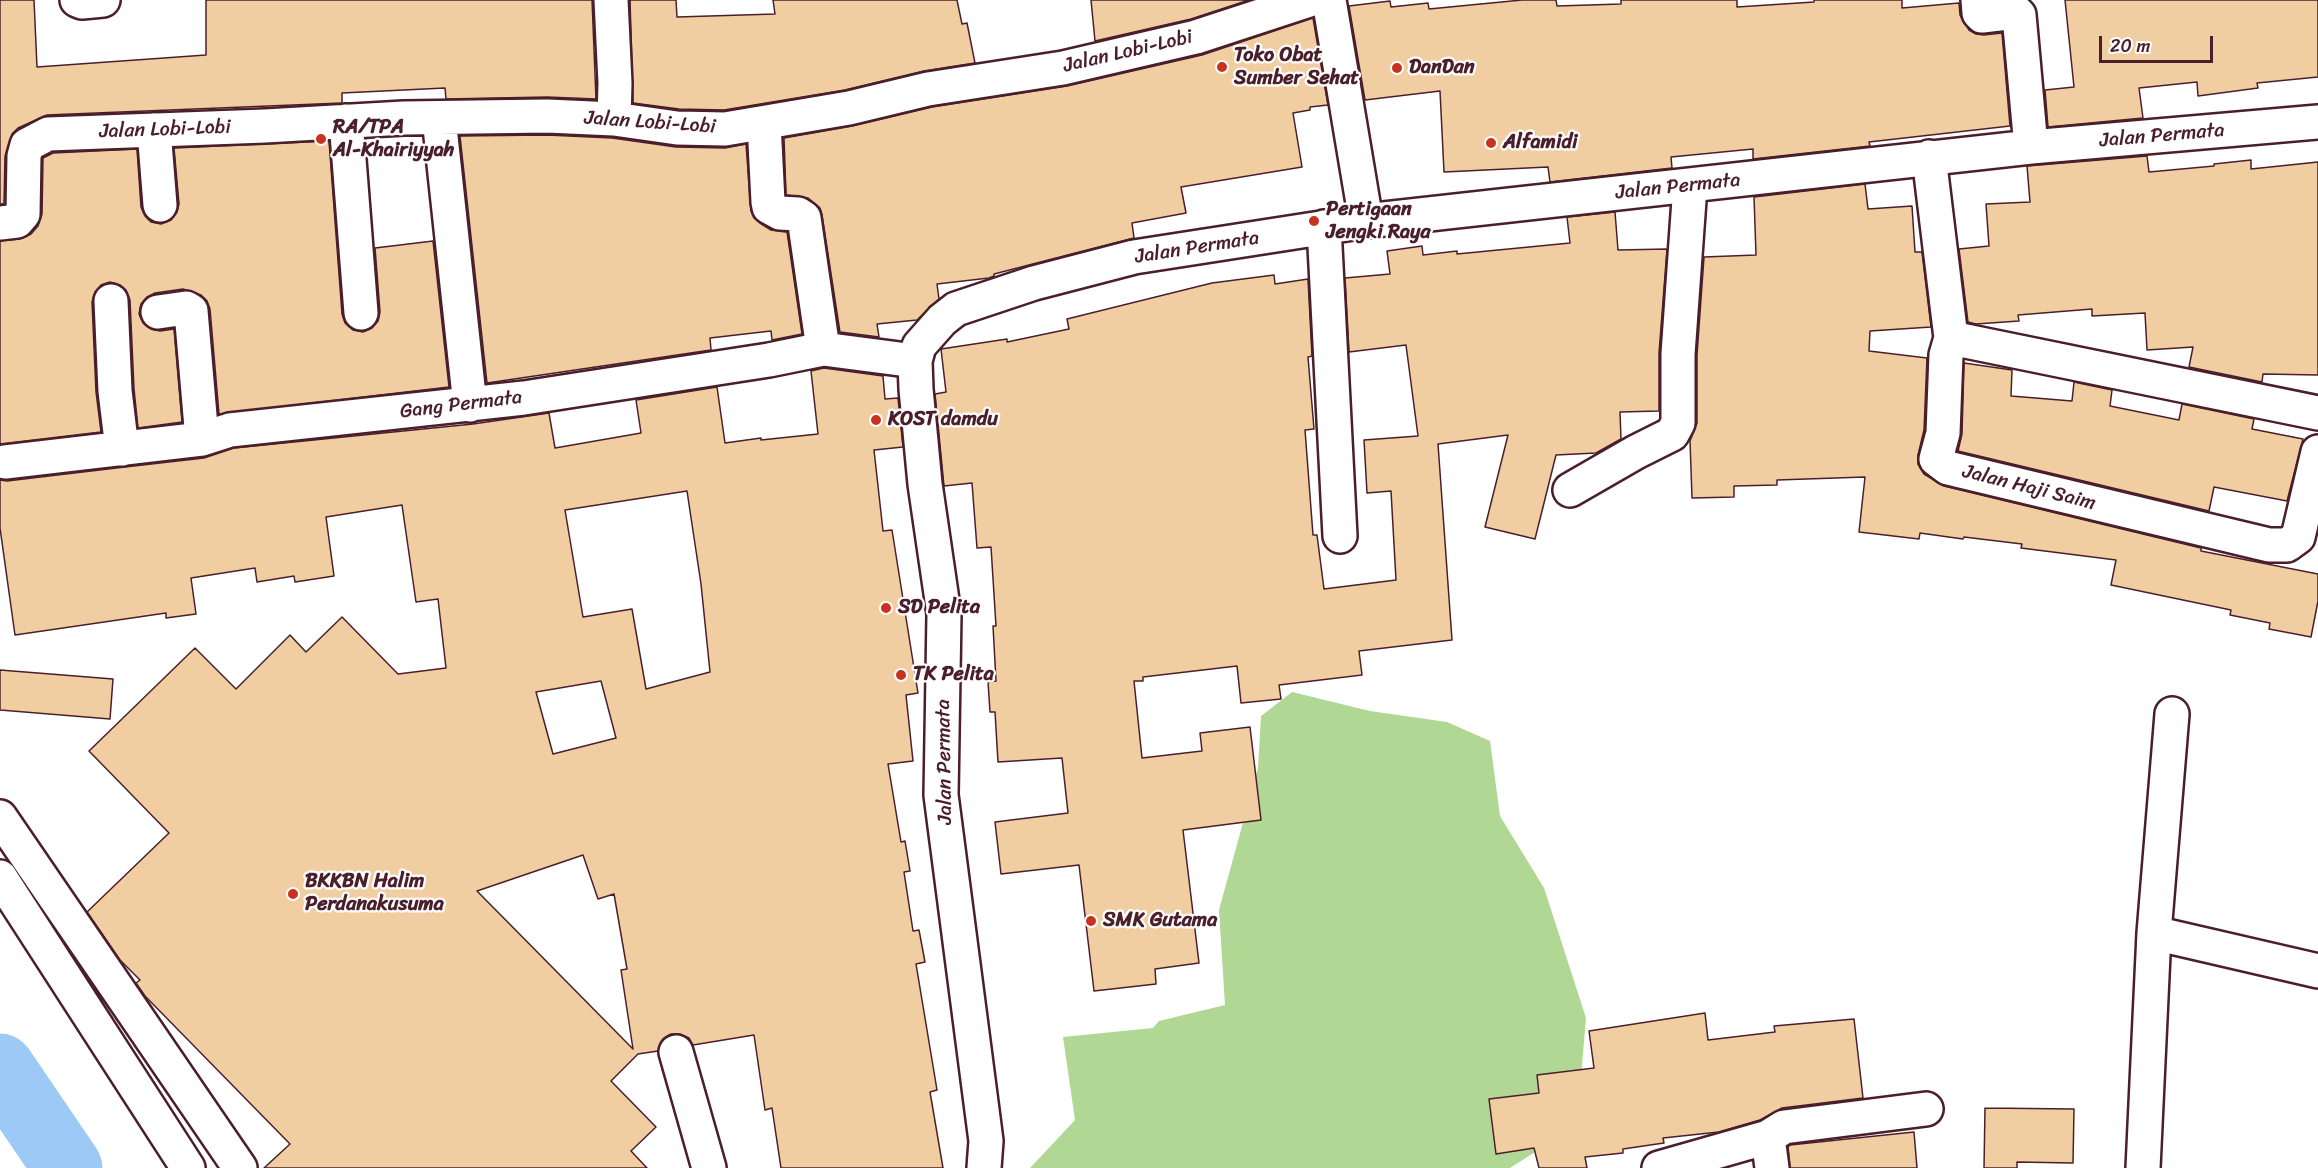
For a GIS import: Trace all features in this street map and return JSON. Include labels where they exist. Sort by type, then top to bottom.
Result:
[{"type":"street","points":[[78,0],[82,2],[104,0]]},
{"type":"street","points":[[611,0],[615,83],[614,118]]},
{"type":"street","name":"Jalan Lobi-Lobi","points":[[0,223],[17,221],[23,214],[24,156],[27,145],[48,134],[439,118],[614,118],[686,128],[725,129],[849,108],[928,89],[1063,69],[1196,37],[1309,0]]},
{"type":"street","points":[[1329,0],[1366,221]]},
{"type":"street","points":[[1978,0],[1979,13],[1982,16],[2016,12],[2019,15],[2031,147]]},
{"type":"street","points":[[439,118],[470,405]]},
{"type":"street","points":[[346,121],[361,313]]},
{"type":"street","name":"Jalan Permata","points":[[984,1168],[986,1141],[941,795],[945,614],[925,484],[915,362],[919,346],[928,333],[956,309],[1034,283],[1134,258],[1366,221],[1690,186],[1929,157],[2318,122]]},
{"type":"street","points":[[764,123],[769,207],[780,213],[798,214],[804,218],[823,349]]},
{"type":"street","points":[[154,130],[160,205]]},
{"type":"street","name":"Jalan Haji Saim","points":[[1929,157],[1952,338],[1946,356],[1943,433],[1936,459],[1948,468],[2269,545],[2287,545],[2298,537],[2318,452]]},
{"type":"street","points":[[1570,490],[1635,452],[1672,434],[1678,423],[1678,354],[1690,186]]},
{"type":"street","points":[[1324,227],[1340,536]]},
{"type":"street","points":[[111,302],[122,449]]},
{"type":"street","points":[[158,312],[186,308],[191,311],[202,439]]},
{"type":"street","points":[[1952,338],[2318,413]]},
{"type":"street","name":"Gang Permata","points":[[5,462],[202,439],[230,430],[470,405],[769,360],[823,349],[915,362]]},
{"type":"street","points":[[2144,1168],[2154,933],[2172,714]]},
{"type":"street","points":[[0,818],[240,1168]]},
{"type":"street","points":[[0,877],[188,1168]]},
{"type":"street","points":[[2154,933],[2318,971]]},
{"type":"street","points":[[676,1052],[709,1168]]},
{"type":"street","points":[[1659,1168],[1770,1153],[1784,1127],[1926,1109]]},
{"type":"green space","points":[[1292,692],[1370,711],[1447,722],[1490,741],[1500,816],[1544,888],[1586,1018],[1580,1089],[1543,1147],[1510,1168],[1030,1168],[1075,1120],[1063,1037],[1153,1028],[1159,1021],[1225,1005],[1219,910],[1258,768],[1261,716]]},
{"type":"building","points":[[0,0],[34,0],[37,67],[206,55],[206,0],[592,0],[596,99],[547,97],[446,99],[445,88],[342,93],[342,103],[47,115],[18,128],[12,134],[5,156],[4,204],[0,204]]},
{"type":"building","points":[[630,0],[676,0],[677,17],[775,14],[773,0],[957,0],[962,24],[967,23],[975,63],[924,71],[845,90],[724,110],[679,109],[633,103]]},
{"type":"building","points":[[1091,0],[1249,0],[1191,19],[1095,41]]},
{"type":"building","points":[[1522,0],[1556,0],[1557,6],[1621,4],[1621,0],[1737,0],[1737,7],[1814,2],[1814,0],[1902,0],[1902,8],[1959,3],[1960,15],[1969,30],[1984,35],[2002,33],[2010,126],[1869,142],[1870,146],[1753,159],[1753,149],[1671,157],[1672,168],[1550,182],[1548,167],[1444,172],[1440,91],[1365,100],[1349,6],[1390,1],[1391,7],[1428,3],[1429,9]]},
{"type":"building","points":[[2065,0],[2318,0],[2318,77],[2257,83],[2258,88],[2198,96],[2197,82],[2139,88],[2143,118],[2048,127],[2045,90],[2074,87]]},
{"type":"building","points":[[1313,18],[1328,105],[1310,107],[1310,110],[1293,113],[1302,167],[1181,187],[1186,213],[1132,223],[1134,238],[994,274],[989,278],[937,284],[939,299],[917,320],[877,324],[879,337],[840,332],[820,208],[808,198],[786,195],[784,138],[852,126],[932,107],[1067,86],[1202,55]]},
{"type":"building","points":[[547,135],[612,138],[676,147],[725,148],[746,144],[751,211],[754,218],[771,230],[787,232],[802,334],[772,340],[771,331],[710,338],[711,350],[487,383],[460,136]]},
{"type":"building","points":[[329,141],[342,314],[345,323],[353,330],[363,332],[372,328],[378,321],[380,312],[375,248],[433,241],[449,387],[219,414],[210,309],[207,301],[201,295],[183,289],[155,293],[147,297],[141,304],[139,314],[143,323],[151,329],[160,331],[174,329],[182,422],[138,428],[130,300],[126,290],[110,282],[101,285],[95,292],[92,302],[96,392],[101,432],[0,444],[0,241],[20,239],[31,234],[38,226],[42,214],[43,158],[53,153],[137,149],[141,207],[151,222],[161,224],[171,220],[179,204],[174,148]]},
{"type":"building","points":[[2147,156],[2149,172],[2251,160],[2251,169],[2318,162],[2318,375],[2263,374],[2262,382],[2189,367],[2193,347],[2147,350],[2145,313],[2092,316],[2092,309],[2018,315],[2019,321],[1976,324],[1968,322],[1959,249],[1989,246],[1986,204],[2030,202],[2027,166]]},
{"type":"building","points":[[1865,184],[1868,209],[1912,206],[1915,252],[1922,252],[1931,327],[1870,331],[1869,351],[1927,358],[1924,430],[1918,455],[1918,464],[1924,474],[1944,486],[2201,548],[2201,551],[2318,574],[2318,601],[2311,637],[2269,629],[2270,623],[2230,615],[2231,610],[2111,585],[2116,560],[2021,548],[2022,544],[1964,537],[1963,539],[1920,533],[1919,539],[1859,532],[1865,477],[1777,480],[1777,485],[1734,486],[1734,497],[1692,498],[1690,441],[1697,423],[1697,355],[1704,257],[1756,255],[1754,197]]},
{"type":"building","points":[[1615,212],[1618,250],[1667,249],[1659,353],[1659,411],[1620,412],[1621,439],[1596,453],[1556,455],[1535,539],[1485,527],[1508,435],[1438,444],[1452,640],[1359,651],[1362,675],[1279,685],[1281,699],[1241,703],[1237,666],[1143,677],[1143,681],[1134,681],[1142,758],[1202,751],[1200,733],[1250,727],[1261,820],[1183,830],[1199,963],[1155,969],[1156,984],[1094,991],[1079,865],[1001,874],[995,822],[1068,813],[1062,758],[998,762],[995,712],[990,712],[988,682],[996,681],[993,626],[996,626],[991,547],[977,548],[972,483],[944,486],[935,394],[946,392],[941,349],[1007,339],[1007,342],[1069,329],[1067,319],[1212,283],[1274,275],[1275,284],[1308,279],[1312,356],[1308,357],[1314,429],[1305,430],[1313,535],[1317,535],[1324,589],[1396,580],[1391,491],[1367,493],[1364,440],[1418,436],[1406,345],[1349,352],[1345,278],[1390,274],[1387,251],[1422,246],[1423,255],[1457,251],[1457,254],[1570,243],[1567,217]]},
{"type":"building","points":[[1964,363],[2012,370],[2011,396],[2072,401],[2074,382],[2112,390],[2110,406],[2179,420],[2182,404],[2254,419],[2252,429],[2303,439],[2287,501],[2214,487],[2209,511],[1958,451],[1962,434]]},
{"type":"building","points":[[824,368],[883,376],[885,399],[898,398],[903,447],[874,450],[883,531],[892,530],[918,693],[906,695],[913,761],[888,764],[901,842],[905,841],[910,871],[904,872],[913,931],[919,930],[925,962],[916,964],[937,1090],[930,1092],[943,1168],[781,1168],[772,1108],[765,1110],[754,1035],[693,1045],[689,1038],[680,1034],[671,1034],[663,1039],[658,1051],[638,1054],[611,1081],[656,1127],[631,1151],[647,1168],[264,1168],[290,1144],[145,996],[136,983],[140,980],[120,960],[87,912],[169,833],[89,751],[195,648],[236,689],[290,635],[306,652],[342,617],[398,674],[446,668],[438,599],[416,602],[402,505],[326,517],[334,576],[295,582],[294,576],[257,582],[255,568],[191,578],[196,614],[166,618],[166,613],[15,635],[0,528],[0,480],[204,458],[234,448],[473,424],[549,413],[555,448],[641,433],[636,400],[717,387],[725,443],[818,434],[811,371]],"holes":[[[687,491],[701,584],[710,672],[646,689],[632,609],[583,617],[565,510]],[[601,681],[616,738],[553,754],[536,692]],[[583,855],[598,899],[614,894],[627,969],[621,970],[633,1049],[477,891]]]},
{"type":"building","points":[[0,670],[113,679],[110,719],[0,710]]},
{"type":"building","points":[[1705,1013],[1708,1040],[1775,1032],[1774,1026],[1854,1019],[1863,1098],[1782,1108],[1760,1120],[1719,1132],[1663,1138],[1664,1143],[1623,1149],[1623,1153],[1585,1157],[1587,1168],[1539,1168],[1534,1148],[1496,1154],[1489,1099],[1539,1093],[1537,1075],[1594,1068],[1589,1031]]},
{"type":"building","points":[[1985,1108],[2074,1109],[2073,1163],[2017,1162],[2017,1168],[1984,1168]]},
{"type":"building","points":[[1914,1132],[1917,1168],[1790,1168],[1788,1147],[1790,1145]]},
{"type":"waterway","points":[[0,1068],[68,1168]]},
{"type":"place","name":"Toko Obat Sumber Sehat","points":[[1222,67]]},
{"type":"place","name":"DanDan","points":[[1397,68]]},
{"type":"place","name":"RA/TPA Al-Khairiyyah","points":[[321,139]]},
{"type":"place","name":"Alfamidi","points":[[1491,143]]},
{"type":"place","name":"Pertigaan Jengki Raya","points":[[1314,221]]},
{"type":"place","name":"KOST damdu","points":[[876,420]]},
{"type":"place","name":"SD Pelita","points":[[886,608]]},
{"type":"place","name":"TK Pelita","points":[[901,675]]},
{"type":"place","name":"BKKBN Halim Perdanakusuma","points":[[293,894]]},
{"type":"place","name":"SMK Gutama","points":[[1091,921]]}]
